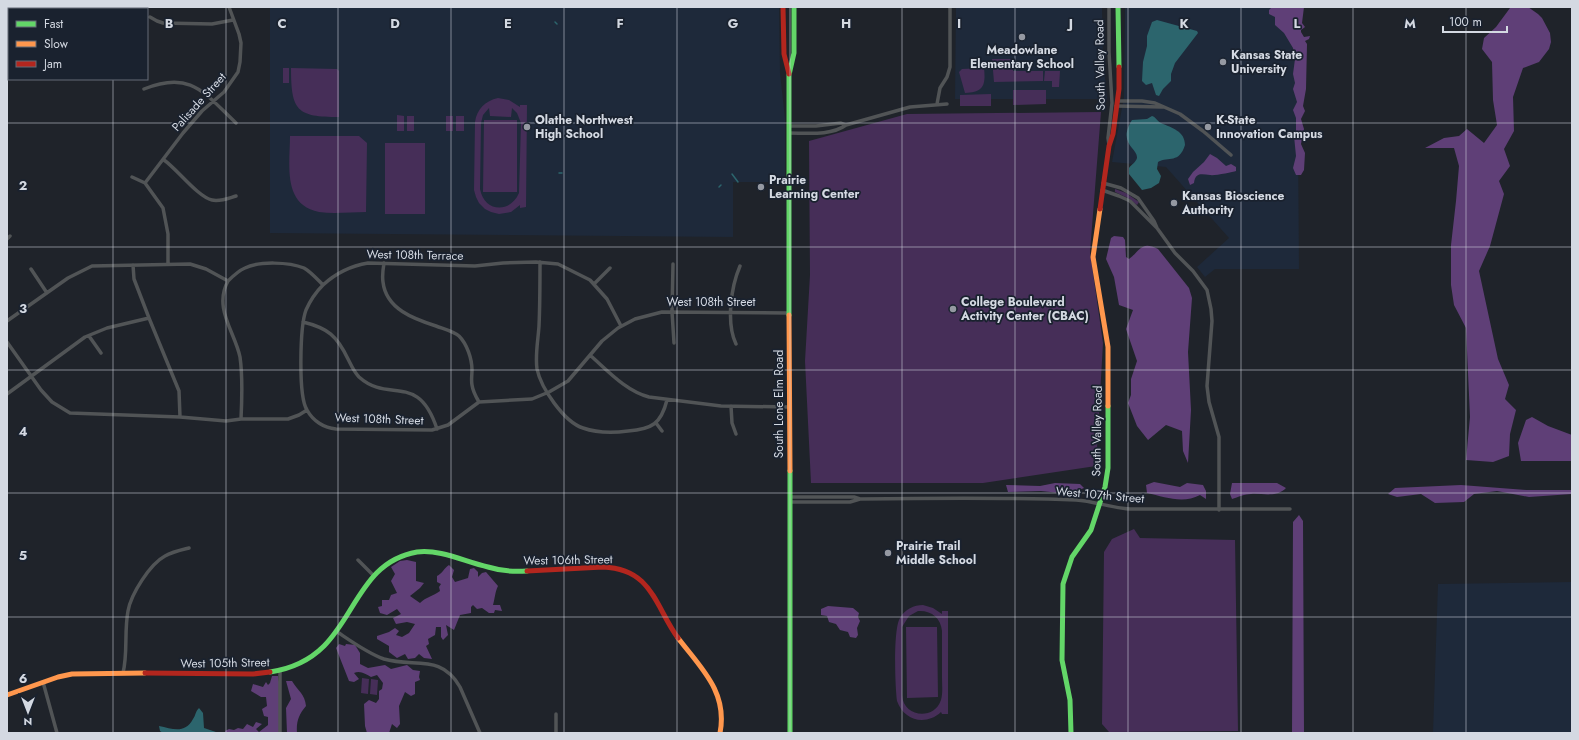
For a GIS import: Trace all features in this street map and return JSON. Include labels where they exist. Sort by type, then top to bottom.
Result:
[{"type":"street","name":"Palisade Street","points":[[146,183],[183,133],[202,111],[224,92],[238,72],[240,62],[239,34],[233,20],[230,7]]},
{"type":"street","name":"South Lone Elm Road","points":[[783,7],[784,54],[789,75]]},
{"type":"street","name":"South Lone Elm Road","points":[[790,733],[789,75],[794,53],[794,7]]},
{"type":"street","points":[[937,104],[940,88],[947,77],[950,67],[950,7]]},
{"type":"street","name":"South Valley Road","points":[[1109,7],[1109,52],[1112,101],[1116,105]]},
{"type":"street","name":"South Valley Road","points":[[1071,733],[1070,700],[1062,660],[1063,588],[1065,575],[1072,557],[1091,530],[1105,487],[1108,468],[1108,347],[1093,257],[1109,146],[1113,134],[1120,78],[1118,7]]},
{"type":"street","points":[[150,17],[157,21],[163,22],[212,24],[233,20]]},
{"type":"street","points":[[144,89],[155,84],[169,82],[190,84],[200,89],[236,123]]},
{"type":"street","points":[[789,132],[832,132],[841,129],[846,125],[910,107],[947,104]]},
{"type":"street","points":[[1116,105],[1163,107],[1171,110],[1189,119],[1230,155]]},
{"type":"street","points":[[789,126],[816,126],[841,123],[846,125]]},
{"type":"street","points":[[164,160],[198,191],[211,200],[221,200],[236,196]]},
{"type":"street","points":[[132,177],[146,183],[163,208],[168,234],[168,264]]},
{"type":"street","points":[[1103,183],[1121,188],[1138,198],[1154,221],[1157,228]]},
{"type":"street","points":[[1102,190],[1130,201],[1157,228],[1175,253],[1193,271],[1207,290],[1212,321],[1207,386],[1209,402],[1219,437],[1219,510]]},
{"type":"street","points":[[540,262],[537,362],[538,371],[556,406],[570,420],[581,428],[597,432],[623,432],[643,430],[656,423],[664,410],[667,400]]},
{"type":"street","name":"West 108th Terrace","points":[[323,284],[341,271],[368,263],[475,266],[503,263],[540,262],[558,264],[577,272],[590,280],[607,299],[621,326]]},
{"type":"street","points":[[384,263],[383,282],[386,293],[403,313],[450,331],[459,336],[467,348],[472,368],[472,384],[474,394],[479,402]]},
{"type":"street","points":[[7,321],[68,278],[92,266],[190,264],[202,267],[228,281]]},
{"type":"street","points":[[7,342],[41,390],[52,402],[70,413],[180,417],[226,421],[242,419],[288,419],[307,410],[302,397],[303,322],[307,309],[323,284],[307,270],[286,264],[260,264],[249,266],[238,272],[228,281],[223,296],[223,308],[240,357],[242,373],[242,419]]},
{"type":"street","points":[[673,264],[672,312],[674,343]]},
{"type":"street","points":[[133,265],[134,279],[179,391],[180,417]]},
{"type":"street","points":[[736,344],[733,335],[731,312],[732,287],[740,266]]},
{"type":"street","points":[[594,284],[610,268]]},
{"type":"street","points":[[31,269],[47,293]]},
{"type":"street","name":"West 108th Street","points":[[307,410],[324,426],[336,429],[428,431],[448,425],[479,402],[532,399],[548,393],[568,381],[591,356],[602,341],[621,326],[635,319],[662,312],[789,313]]},
{"type":"street","points":[[7,394],[89,336],[107,328],[149,318]]},
{"type":"street","points":[[303,322],[322,328],[336,339],[357,374],[366,382],[378,387],[405,391],[422,401],[432,414],[437,429]]},
{"type":"street","points":[[459,336],[462,332]]},
{"type":"street","points":[[89,336],[101,353]]},
{"type":"street","points":[[591,356],[631,390],[647,397],[731,406],[789,407]]},
{"type":"street","points":[[731,406],[732,422],[736,434]]},
{"type":"street","points":[[656,423],[662,431]]},
{"type":"street","name":"West 107th Street","points":[[790,500],[854,497],[860,499],[1075,500],[1130,509],[1290,510]]},
{"type":"street","points":[[123,673],[126,661],[128,612],[134,594],[149,571],[159,560],[170,554],[189,548]]},
{"type":"street","name":"West 106th Street","points":[[336,631],[366,582],[386,565],[406,555],[430,552],[448,555],[489,568],[502,570],[533,571],[602,567],[615,568],[642,581],[654,595],[673,630],[712,684],[721,706],[722,716],[720,733]]},
{"type":"street","points":[[358,560],[373,575]]},
{"type":"street","points":[[336,631],[379,657],[397,661],[432,664],[448,672],[456,680],[460,687],[480,733]]},
{"type":"street","name":"West 105th Street","points":[[7,696],[43,682],[72,674],[255,674],[280,671],[295,666],[321,649],[336,631]]},
{"type":"street","points":[[280,671],[280,733]]},
{"type":"street","points":[[43,682],[57,733]]},
{"type":"street","points":[[556,714],[556,733]]},
{"type":"shaded area","name":"Olathe Northwest High School","points":[[270,7],[779,7],[780,73],[785,118],[785,182],[733,182],[733,237],[270,233]]},
{"type":"shaded area","points":[[956,7],[1102,7],[1103,57],[1107,99],[955,99]]},
{"type":"shaded area","name":"K-State Innovation Campus","points":[[1125,7],[1297,7],[1299,269],[1215,269],[1205,277],[1197,267],[1229,238],[1166,167],[1112,162],[1124,97]]},
{"type":"shaded area","points":[[1272,7],[1304,7],[1302,23],[1305,27],[1301,30],[1301,32],[1304,37],[1310,36],[1309,39],[1305,41],[1307,44],[1306,89],[1303,106],[1305,111],[1301,119],[1304,129],[1301,144],[1305,153],[1304,170],[1301,175],[1296,175],[1293,168],[1296,156],[1294,136],[1296,132],[1296,118],[1293,110],[1297,102],[1293,89],[1295,83],[1293,74],[1295,59],[1293,48],[1284,33],[1275,25],[1275,17],[1269,14],[1269,10]]},
{"type":"shaded area","points":[[1528,7],[1538,14],[1542,18],[1550,33],[1551,42],[1549,49],[1539,62],[1523,68],[1513,97],[1514,131],[1504,149],[1510,166],[1499,181],[1504,194],[1490,246],[1479,271],[1498,359],[1509,385],[1505,399],[1516,410],[1510,434],[1509,456],[1493,462],[1466,460],[1470,417],[1466,328],[1454,305],[1451,285],[1451,245],[1459,166],[1454,148],[1425,148],[1444,138],[1459,136],[1467,129],[1484,143],[1497,125],[1493,100],[1492,62],[1482,49],[1484,38],[1496,27],[1510,8]]},
{"type":"shaded area","points":[[1157,20],[1197,31],[1198,33],[1175,63],[1171,74],[1171,81],[1163,89],[1159,96],[1156,95],[1152,83],[1146,85],[1142,81],[1147,36],[1152,22]]},
{"type":"shaded area","points":[[992,59],[1013,59],[1013,71],[1043,71],[1043,81],[994,82]]},
{"type":"shaded area","points":[[283,68],[289,68],[289,83],[283,83]]},
{"type":"shaded area","points":[[291,68],[337,69],[339,71],[339,117],[314,115],[305,113],[299,109],[293,94]]},
{"type":"shaded area","points":[[984,68],[984,84],[982,87],[976,91],[965,93],[959,72],[962,69]]},
{"type":"shaded area","points":[[1045,71],[1060,71],[1059,87],[1052,87],[1052,81],[1044,81]]},
{"type":"shaded area","points":[[1013,90],[1046,90],[1046,104],[1013,105]]},
{"type":"shaded area","points":[[991,94],[991,106],[960,106],[960,95]]},
{"type":"shaded area","points":[[498,98],[509,100],[520,107],[520,105],[527,105],[526,207],[520,208],[520,205],[511,212],[499,214],[485,209],[479,203],[474,190],[476,117],[482,106],[493,99]],"holes":[[[489,108],[490,116],[511,117],[512,108],[517,113],[521,123],[519,193],[515,200],[510,204],[498,208],[492,206],[482,197],[480,189],[481,123],[483,115]]]},
{"type":"shaded area","name":"College Boulevard Activity Center (CBAC)","points":[[1101,112],[1090,252],[1103,343],[1096,466],[983,483],[811,483],[805,361],[810,275],[809,141],[907,114]]},
{"type":"shaded area","points":[[397,115],[404,116],[404,131],[397,131]]},
{"type":"shaded area","points":[[407,116],[414,116],[414,131],[407,131]]},
{"type":"shaded area","points":[[446,116],[453,116],[453,131],[446,131]]},
{"type":"shaded area","points":[[456,116],[464,116],[464,131],[456,131]]},
{"type":"shaded area","points":[[1152,116],[1161,123],[1180,133],[1183,136],[1185,145],[1183,151],[1177,157],[1158,162],[1157,169],[1161,176],[1159,183],[1151,188],[1142,190],[1129,174],[1129,168],[1137,158],[1135,151],[1127,140],[1127,135],[1128,128],[1132,120],[1147,119]]},
{"type":"shaded area","points":[[484,120],[517,120],[517,192],[483,192]]},
{"type":"shaded area","points":[[290,136],[359,136],[367,143],[366,212],[319,212],[307,208],[299,201],[294,192],[289,171]]},
{"type":"shaded area","points":[[385,143],[425,143],[425,214],[385,214]]},
{"type":"shaded area","points":[[1210,154],[1226,166],[1231,164],[1236,167],[1236,171],[1215,175],[1199,174],[1197,175],[1194,183],[1190,185],[1188,179]]},
{"type":"shaded area","points":[[1115,189],[1126,193],[1139,202],[1137,205],[1128,198],[1115,192]]},
{"type":"shaded area","points":[[1114,236],[1123,237],[1125,240],[1126,257],[1129,259],[1144,246],[1158,249],[1189,288],[1192,298],[1188,352],[1191,410],[1188,463],[1183,451],[1182,431],[1166,425],[1148,440],[1137,426],[1128,403],[1131,395],[1131,379],[1137,361],[1126,329],[1133,310],[1119,305],[1114,277],[1106,259],[1111,238]]},
{"type":"shaded area","points":[[1532,417],[1548,426],[1572,435],[1572,461],[1521,461],[1518,443],[1526,420]]},
{"type":"shaded area","points":[[1154,482],[1180,487],[1187,483],[1203,485],[1206,491],[1206,499],[1200,495],[1194,498],[1181,499],[1167,498],[1147,493],[1146,485]]},
{"type":"shaded area","points":[[1055,483],[1080,484],[1084,488],[1070,494],[1041,491],[1008,492],[1006,485],[1040,486]]},
{"type":"shaded area","points":[[1232,483],[1277,483],[1286,488],[1274,494],[1249,494],[1232,499],[1230,494]]},
{"type":"shaded area","points":[[1461,485],[1526,490],[1572,490],[1572,494],[1529,497],[1497,491],[1474,494],[1464,502],[1435,503],[1421,494],[1397,497],[1388,494],[1395,488]]},
{"type":"shaded area","points":[[1299,515],[1303,521],[1304,733],[1292,733],[1293,522]]},
{"type":"shaded area","points":[[1134,529],[1140,538],[1235,540],[1238,731],[1109,732],[1102,724],[1104,552],[1112,539]]},
{"type":"shaded area","points":[[407,560],[416,562],[416,581],[424,583],[410,596],[420,603],[440,591],[439,587],[441,584],[437,582],[437,576],[449,565],[454,570],[452,577],[455,582],[468,578],[470,569],[474,568],[478,572],[478,577],[482,573],[486,572],[498,586],[493,605],[500,605],[502,611],[495,610],[494,613],[489,613],[482,608],[477,609],[473,605],[471,607],[471,613],[460,615],[454,630],[446,625],[448,635],[443,640],[441,637],[441,627],[436,627],[435,635],[428,639],[429,644],[426,646],[432,659],[424,658],[419,654],[415,658],[408,659],[405,654],[397,658],[389,652],[389,646],[377,639],[377,636],[389,632],[395,628],[399,631],[396,635],[402,637],[409,633],[415,624],[407,622],[396,624],[393,618],[401,614],[397,609],[387,615],[380,613],[378,607],[382,606],[382,600],[389,600],[391,595],[397,593],[391,581],[395,574],[391,567],[400,561]]},
{"type":"shaded area","points":[[1572,582],[1572,733],[1433,733],[1438,584]]},
{"type":"shaded area","points":[[920,605],[933,608],[942,614],[942,611],[948,611],[948,714],[942,714],[941,712],[929,719],[922,720],[910,717],[900,708],[897,701],[895,671],[896,634],[900,618],[907,610]],"holes":[[[918,611],[931,613],[940,622],[941,626],[942,692],[941,700],[937,707],[932,711],[919,714],[908,708],[902,695],[902,627],[909,616]]]},
{"type":"shaded area","points":[[828,606],[853,608],[859,613],[858,617],[860,621],[857,628],[858,635],[856,638],[850,637],[848,632],[840,630],[836,624],[829,622],[827,616],[821,615],[821,609]]},
{"type":"shaded area","points":[[906,627],[937,627],[938,697],[907,698]]},
{"type":"shaded area","points":[[339,644],[345,646],[346,644],[355,645],[360,653],[360,664],[368,668],[385,665],[391,669],[407,665],[413,670],[420,671],[420,680],[415,682],[415,694],[411,696],[405,692],[399,706],[400,724],[397,728],[392,724],[389,733],[367,733],[365,726],[364,704],[369,700],[376,703],[379,699],[379,691],[382,689],[383,683],[377,675],[371,677],[358,672],[354,673],[359,679],[354,682],[349,681],[336,648]]},
{"type":"shaded area","points":[[272,676],[278,676],[279,682],[279,733],[226,733],[225,731],[229,729],[243,729],[247,724],[253,727],[256,722],[262,724],[256,729],[259,732],[268,725],[268,717],[264,716],[262,709],[267,706],[266,697],[261,697],[251,691],[253,684],[263,687],[266,682],[268,685]]},
{"type":"shaded area","points":[[362,678],[369,679],[368,694],[361,693]]},
{"type":"shaded area","points":[[371,679],[378,680],[377,695],[370,694]]},
{"type":"shaded area","points":[[286,681],[292,681],[303,695],[306,706],[300,715],[297,733],[287,733],[286,708],[291,699]]},
{"type":"shaded area","points":[[199,708],[203,713],[204,728],[219,733],[163,733],[160,731],[159,726],[178,729],[186,727],[190,724]]},
{"type":"waterway","points":[[732,174],[738,182]]},
{"type":"traffic: fast","points":[[789,315],[789,75],[794,53],[794,7]]},
{"type":"traffic: fast","points":[[1118,7],[1119,67]]},
{"type":"traffic: fast","points":[[1071,733],[1070,700],[1062,660],[1063,584],[1072,557],[1091,530],[1105,487],[1108,468],[1108,406]]},
{"type":"traffic: fast","points":[[790,471],[790,733]]},
{"type":"traffic: fast","points":[[270,672],[299,664],[324,646],[345,619],[373,577],[385,566],[399,557],[417,552],[435,552],[498,569],[527,571]]},
{"type":"traffic: slow","points":[[1100,209],[1093,257],[1108,347],[1108,406]]},
{"type":"traffic: slow","points":[[789,315],[790,471]]},
{"type":"traffic: slow","points":[[678,638],[711,681],[720,705],[720,733]]},
{"type":"traffic: slow","points":[[7,695],[58,677],[72,674],[145,673]]},
{"type":"traffic: jam","points":[[783,7],[784,54],[789,74]]},
{"type":"traffic: jam","points":[[1100,209],[1109,146],[1113,134],[1119,89],[1119,67]]},
{"type":"traffic: jam","points":[[527,571],[603,567],[620,569],[643,582],[651,592],[678,638]]},
{"type":"traffic: jam","points":[[145,673],[253,674],[270,672]]},
{"type":"place","name":"Meadowlane Elementary School","points":[[1022,37]]},
{"type":"place","name":"Kansas State University","points":[[1223,62]]},
{"type":"place","name":"Olathe Northwest High School","points":[[527,127]]},
{"type":"place","name":"K-State Innovation Campus","points":[[1208,127]]},
{"type":"place","name":"Prairie Learning Center","points":[[761,187]]},
{"type":"place","name":"Kansas Bioscience Authority","points":[[1174,203]]},
{"type":"place","name":"College Boulevard Activity Center (CBAC)","points":[[953,309]]},
{"type":"place","name":"Prairie Trail Middle School","points":[[888,553]]}]
